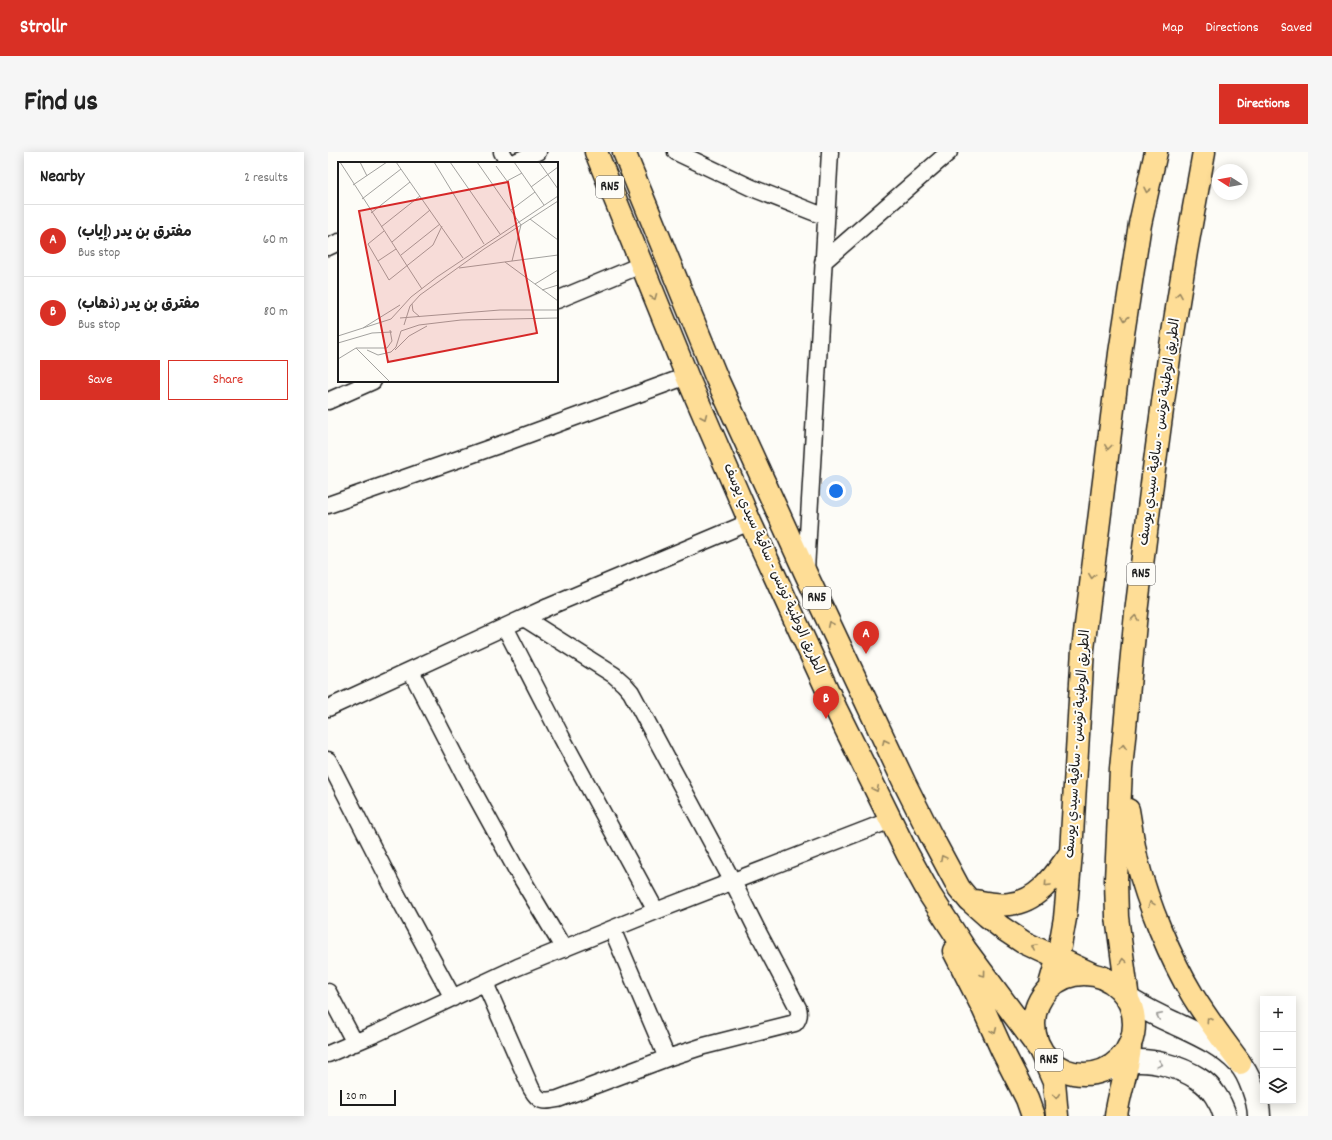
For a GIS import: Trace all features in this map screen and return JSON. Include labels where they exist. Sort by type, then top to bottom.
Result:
[{"type":"main road","name":"الطريق الوطنية تونس - ساقية سيدي يوسف","points":[[596,152],[687,376],[750,522],[836,709],[907,853],[930,895],[965,950],[1040,1050],[1054,1082],[1058,1116]]},
{"type":"main road","name":"الطريق الوطنية تونس - ساقية سيدي يوسف","points":[[624,152],[717,379],[806,574],[930,834],[959,888],[969,900],[1002,928],[1023,942],[1094,975]]},
{"type":"main road","name":"الطريق الوطنية تونس - ساقية سيدي يوسف","points":[[1049,988],[1058,957],[1065,918],[1071,853],[1083,649],[1120,353],[1140,224],[1156,152]]},
{"type":"main road","name":"الطريق الوطنية تونس - ساقية سيدي يوسف","points":[[1128,999],[1117,917],[1116,880],[1121,769],[1136,613],[1153,476],[1169,358],[1204,152]]},
{"type":"main road","points":[[1121,769],[1137,861],[1146,892],[1158,923],[1172,957],[1193,996],[1240,1063],[1253,1086],[1259,1109],[1259,1116]]},
{"type":"main road","points":[[969,900],[996,904],[1010,904],[1023,901],[1043,889],[1071,853]]},
{"type":"main road","points":[[930,895],[957,959],[1027,1098],[1032,1116]]},
{"type":"main road","name":"RN5","points":[[1116,1116],[1118,1098],[1129,1054],[1134,1031],[1134,1015],[1128,999],[1120,988],[1108,980],[1094,975],[1078,974],[1063,979],[1049,988],[1040,1001],[1034,1017],[1034,1034],[1040,1050],[1050,1062],[1063,1071],[1078,1075],[1094,1074],[1108,1069],[1129,1054]]},
{"type":"main road","points":[[1128,999],[1225,1050],[1240,1063]]},
{"type":"main road","points":[[1129,1054],[1182,1070],[1200,1079],[1212,1091],[1223,1107],[1225,1116]]},
{"type":"street","points":[[502,152],[507,162]]},
{"type":"street","points":[[515,162],[538,152]]},
{"type":"street","points":[[676,152],[752,188],[826,218]]},
{"type":"street","points":[[806,574],[830,152]]},
{"type":"street","points":[[823,262],[949,152]]},
{"type":"street","points":[[328,247],[338,242]]},
{"type":"street","points":[[558,300],[641,265]]},
{"type":"street","points":[[328,505],[510,441],[687,376]]},
{"type":"street","points":[[328,401],[371,382]]},
{"type":"street","points":[[328,708],[548,607],[750,522]]},
{"type":"street","points":[[485,983],[537,1098],[545,1101],[558,1099],[667,1058],[704,1046],[795,1023],[799,1018],[798,1008],[733,882],[631,692],[614,675],[524,618]]},
{"type":"street","points":[[505,627],[565,744],[656,911]]},
{"type":"street","points":[[411,670],[469,785],[516,869],[564,949]]},
{"type":"street","points":[[328,760],[395,891],[453,998]]},
{"type":"street","points":[[328,1054],[355,1043],[518,967],[656,911],[891,820]]},
{"type":"street","points":[[612,929],[667,1058]]},
{"type":"street","points":[[328,992],[355,1043]]},
{"type":"place","name":"مفترق بن يدر (إياب)","points":[[866,654]]},
{"type":"place","name":"مفترق بن يدر (ذهاب)","points":[[826,719]]}]
